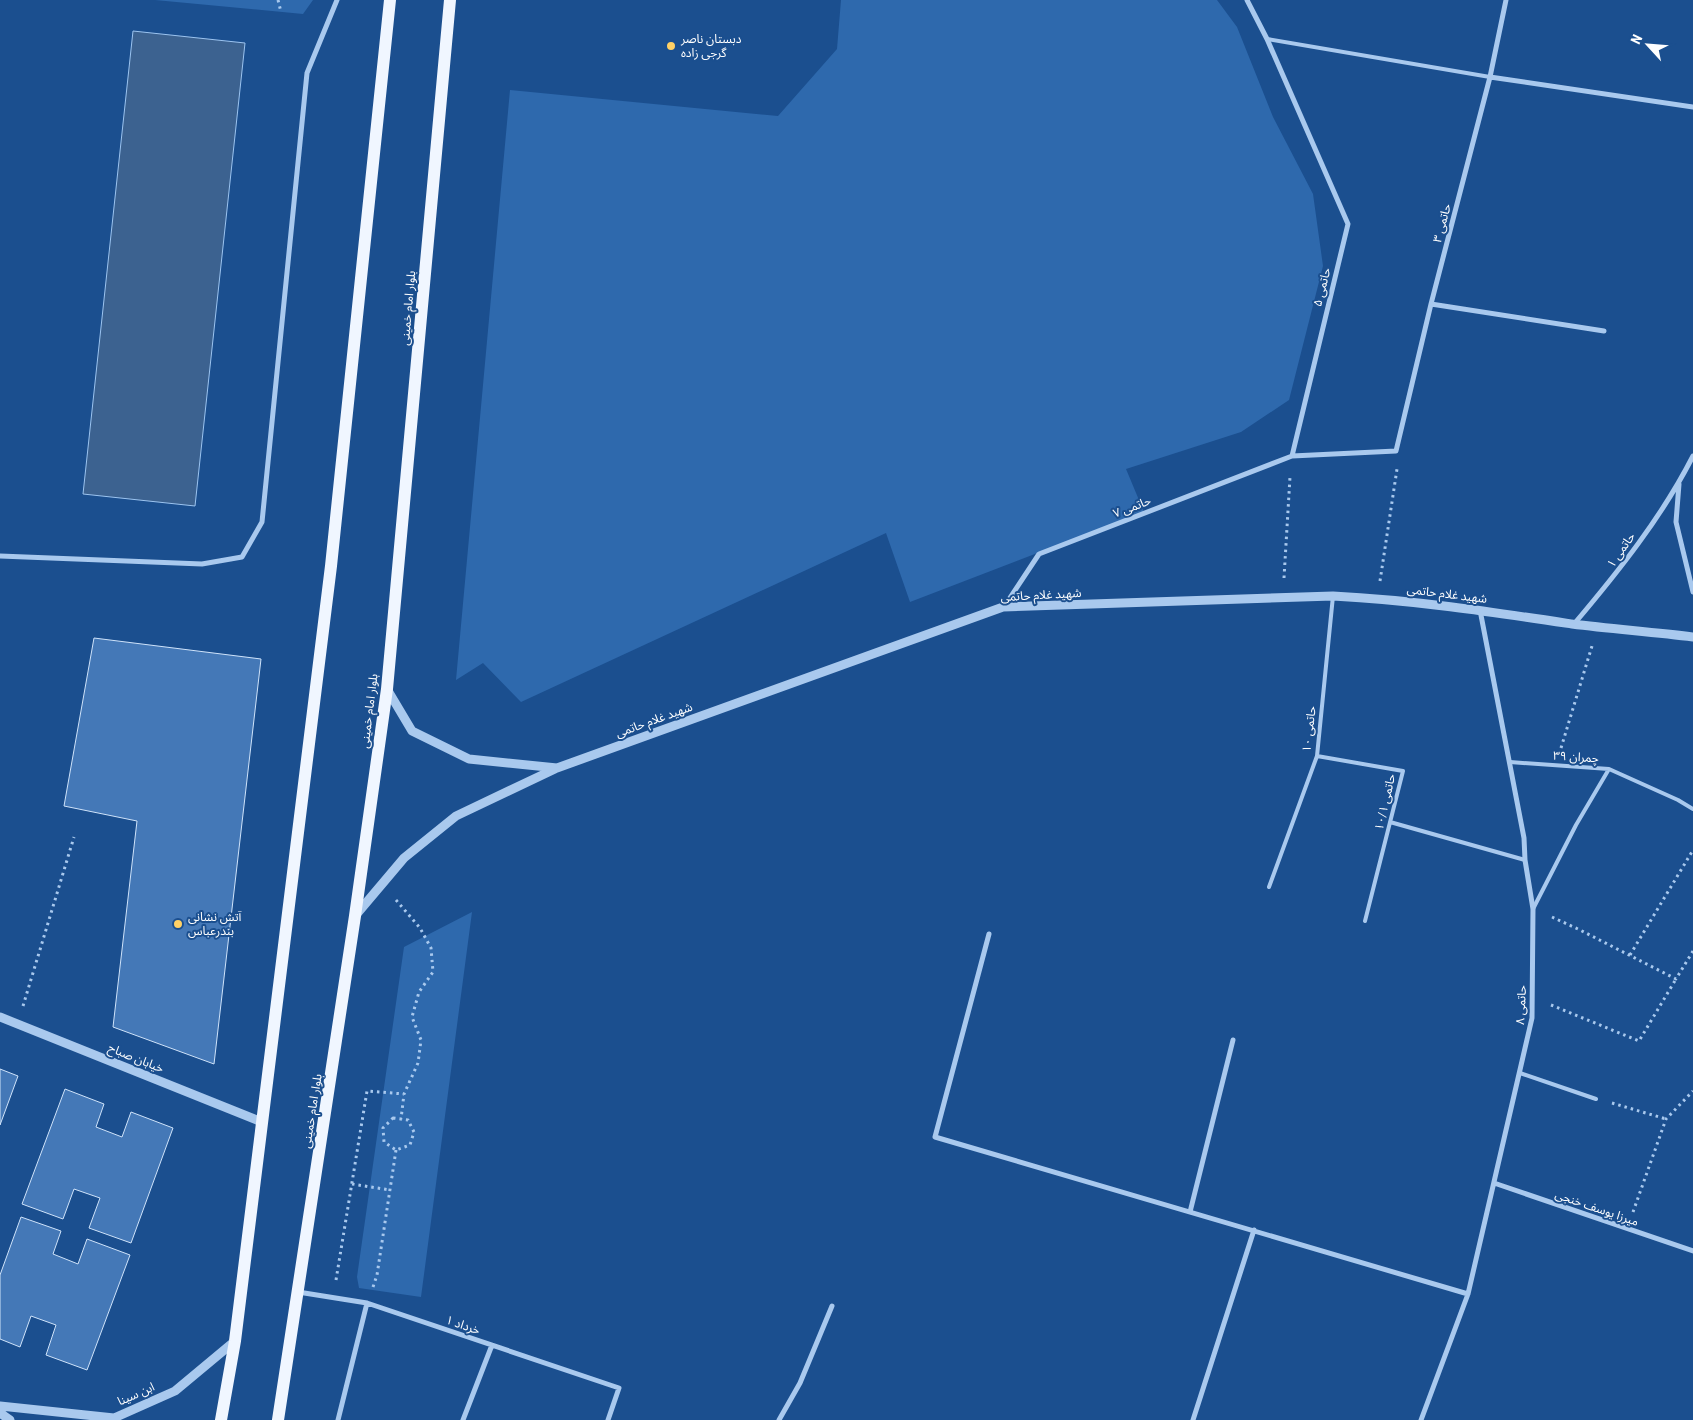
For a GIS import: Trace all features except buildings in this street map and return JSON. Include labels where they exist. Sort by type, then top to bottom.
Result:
[{"type":"main road","points":[[221,1420],[235,1341],[331,566],[390,0]]},
{"type":"main road","name":"بلوار امام خمینی","points":[[278,1420],[355,916],[387,689],[450,0]]},
{"type":"street","points":[[0,556],[202,564],[242,557],[262,522],[306,73],[337,0]]},
{"type":"street","name":"حاتمی ۵","points":[[1247,0],[1267,39],[1348,224],[1292,456]]},
{"type":"street","name":"حاتمی ۳","points":[[1396,450],[1430,304],[1490,77],[1506,0]]},
{"type":"street","points":[[1490,77],[1693,107]]},
{"type":"street","points":[[1430,304],[1604,331]]},
{"type":"street","points":[[1292,456],[1396,450]]},
{"type":"street","name":"حاتمی ۷","points":[[1003,607],[1039,554],[1292,456]]},
{"type":"street","name":"حاتمی ۱","points":[[1574,624],[1612,579],[1679,484],[1693,456]]},
{"type":"street","name":"حاتمی ۱","points":[[1679,484],[1676,522],[1693,592]]},
{"type":"street","name":"شهید غلام حاتمی","points":[[387,689],[412,732],[469,759],[557,768],[1003,607],[1333,596],[1377,598],[1480,610],[1574,624],[1693,637]]},
{"type":"street","name":"حاتمی ۸","points":[[1421,1420],[1468,1294],[1532,1018],[1534,909],[1525,860],[1524,838],[1480,610]]},
{"type":"street","points":[[355,916],[404,858],[456,816],[557,768]]},
{"type":"street","points":[[989,934],[935,1137],[1468,1294]]},
{"type":"street","name":"خیابان صباح","points":[[0,1017],[262,1122]]},
{"type":"street","points":[[1190,1212],[1233,1040]]},
{"type":"street","name":"میرزا یوسف خنجی","points":[[1494,1184],[1693,1251]]},
{"type":"street","points":[[1194,1420],[1254,1230]]},
{"type":"street","name":"خرداد ۱","points":[[298,1292],[367,1303],[619,1388],[608,1420]]},
{"type":"street","points":[[338,1420],[367,1303]]},
{"type":"street","points":[[779,1420],[800,1383],[832,1306]]},
{"type":"street","name":"ابن سینا","points":[[0,1406],[115,1419],[174,1391],[235,1341]]},
{"type":"street","points":[[463,1420],[492,1345]]},
{"type":"street","points":[[0,1413],[10,1420]]},
{"type":"lane","points":[[1267,39],[1490,77]]},
{"type":"lane","name":"حاتمی ۱۰","points":[[1269,887],[1317,756],[1333,596]]},
{"type":"lane","name":"حاتمی ۱۰/۱","points":[[1317,756],[1404,771],[1365,921]]},
{"type":"lane","name":"چمران ۳۹","points":[[1510,762],[1609,769],[1693,808]]},
{"type":"lane","points":[[1534,909],[1576,825],[1609,769]]},
{"type":"lane","points":[[1390,822],[1525,860]]},
{"type":"lane","points":[[1520,1073],[1596,1099]]},
{"type":"path","points":[[278,0],[280,12]]},
{"type":"path","points":[[1377,598],[1397,467],[1396,450]]},
{"type":"path","points":[[1282,598],[1292,456]]},
{"type":"path","points":[[1556,766],[1598,626]]},
{"type":"path","points":[[17,1024],[74,837]]},
{"type":"path","points":[[1630,955],[1693,850]]},
{"type":"path","points":[[384,881],[392,895],[420,928],[431,948],[433,972],[419,992],[412,1017],[421,1040],[418,1063],[404,1094],[401,1119]]},
{"type":"path","points":[[1534,909],[1580,930],[1676,979]]},
{"type":"path","points":[[1531,998],[1639,1040],[1693,951]]},
{"type":"path","points":[[333,1298],[367,1091],[404,1094]]},
{"type":"path","points":[[1627,1229],[1666,1119],[1693,1091]]},
{"type":"path","points":[[1596,1099],[1666,1119]]},
{"type":"path","points":[[393,1118],[408,1120],[414,1132],[410,1145],[396,1150],[384,1142],[383,1128],[393,1118]]},
{"type":"path","points":[[367,1303],[377,1275],[396,1150]]},
{"type":"path","points":[[352,1184],[390,1190]]},
{"type":"shaded area","points":[[155,0],[313,0],[303,14]]},
{"type":"shaded area","points":[[841,0],[1217,0],[1237,27],[1273,117],[1313,194],[1323,266],[1289,400],[1241,432],[1126,469],[1144,512],[910,602],[886,533],[521,702],[483,663],[456,680],[510,90],[778,116],[837,49]]},
{"type":"shaded area","points":[[133,31],[245,43],[195,506],[83,494]]},
{"type":"shaded area","points":[[472,912],[421,1297],[359,1288],[357,1277],[404,947]]},
{"type":"place","name":"دبستان ناصر گرجی زاده","points":[[671,46]]},
{"type":"place","name":"آتش نشانی بندرعباس","points":[[178,924]]}]
